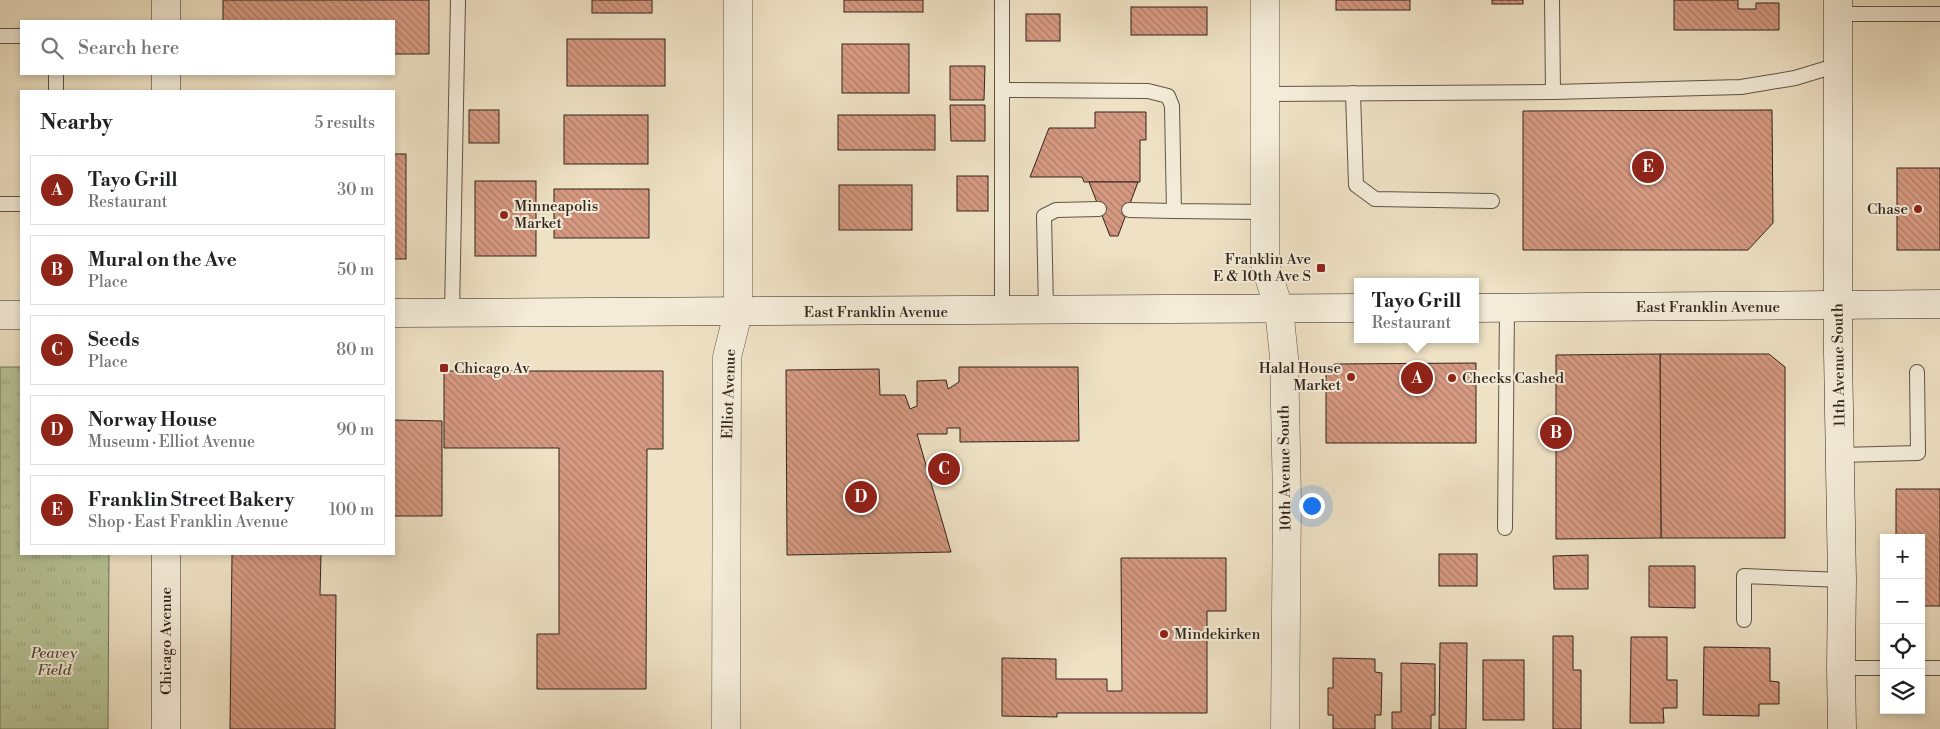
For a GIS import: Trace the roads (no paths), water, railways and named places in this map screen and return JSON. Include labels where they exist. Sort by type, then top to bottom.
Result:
[{"type":"street","points":[[166,0],[166,20]]},
{"type":"street","name":"Elliot Avenue","points":[[726,729],[727,356],[738,313],[738,0]]},
{"type":"street","name":"10th Avenue South","points":[[1265,0],[1265,264],[1279,309],[1284,356],[1287,499],[1285,729]]},
{"type":"street","name":"11th Avenue South","points":[[1838,7],[1838,305],[1842,729]]},
{"type":"street","points":[[166,75],[166,90]]},
{"type":"street","name":"East Franklin Avenue","points":[[1479,308],[1940,304]]},
{"type":"street","name":"East Franklin Avenue","points":[[395,314],[1354,308]]},
{"type":"street","points":[[0,316],[20,315]]},
{"type":"street","name":"Chicago Avenue","points":[[166,555],[166,729]]},
{"type":"lane","points":[[452,313],[458,0]]},
{"type":"lane","points":[[1002,0],[1002,311]]},
{"type":"lane","points":[[1552,0],[1553,92]]},
{"type":"lane","points":[[1838,7],[1940,14]]},
{"type":"lane","points":[[0,36],[20,36]]},
{"type":"lane","points":[[1265,94],[1553,92],[1741,87],[1795,78],[1838,65]]},
{"type":"lane","points":[[56,75],[56,90]]},
{"type":"lane","points":[[1002,90],[1148,91],[1168,96],[1172,106],[1174,211]]},
{"type":"lane","points":[[1352,93],[1356,185],[1375,200],[1492,201]]},
{"type":"lane","points":[[0,204],[20,204]]},
{"type":"lane","points":[[1046,310],[1044,216],[1056,210],[1098,209]]},
{"type":"lane","points":[[1129,210],[1265,212]]},
{"type":"lane","points":[[1505,528],[1507,307]]},
{"type":"lane","points":[[1840,455],[1918,453],[1917,372]]},
{"type":"lane","points":[[1744,620],[1744,576],[1842,580]]},
{"type":"lane","points":[[1841,668],[1880,668]]},
{"type":"lane","points":[[1925,668],[1940,668]]},
{"type":"place","name":"Franklin Street Bakery","points":[[1648,167]]},
{"type":"place","name":"Chase","points":[[1918,209]]},
{"type":"place","name":"Minneapolis Market","points":[[504,215]]},
{"type":"place","name":"Franklin Ave E & 10th Ave S","points":[[1321,268]]},
{"type":"place","name":"Chicago Av","points":[[444,368]]},
{"type":"place","name":"Halal House Market","points":[[1351,377]]},
{"type":"place","name":"Tayo Grill","points":[[1417,378]]},
{"type":"place","name":"Checks Cashed","points":[[1452,378]]},
{"type":"place","name":"Mural on the Ave","points":[[1556,433]]},
{"type":"place","name":"Seeds","points":[[944,469]]},
{"type":"place","name":"Norway House","points":[[861,497]]},
{"type":"place","name":"Mindekirken","points":[[1164,634]]},
{"type":"park label","name":"Peavey Field","points":[[54,662]]}]
